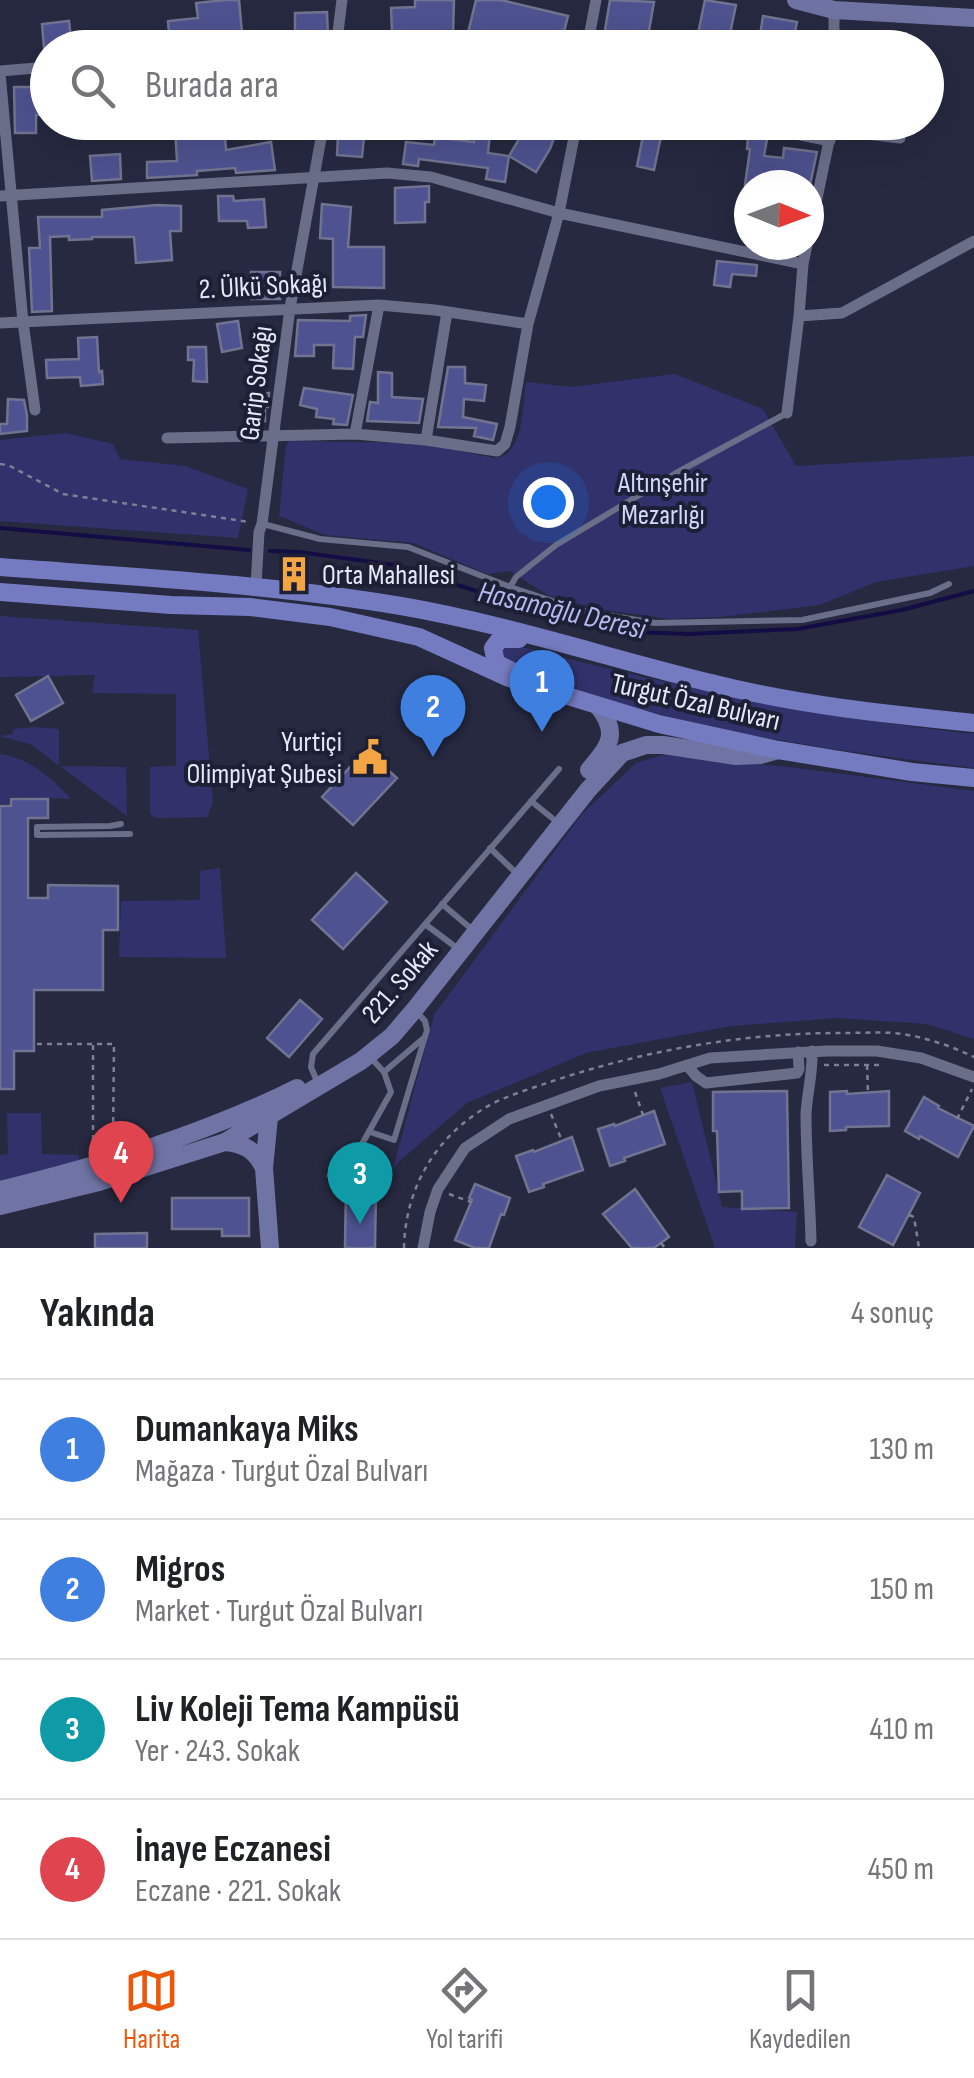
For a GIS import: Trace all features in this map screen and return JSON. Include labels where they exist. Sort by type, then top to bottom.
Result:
[{"type":"main road","name":"Turgut Özal Bulvarı","points":[[0,567],[256,586],[402,606],[798,702],[974,723]]},
{"type":"main road","points":[[250,607],[256,586]]},
{"type":"main road","name":"Turgut Özal Bulvarı","points":[[0,592],[250,607],[330,616],[418,638],[509,678],[693,732],[912,772],[974,778]]},
{"type":"main road","points":[[598,706],[502,667],[496,663],[494,648],[500,639],[508,638],[612,658]]},
{"type":"street","points":[[340,30],[342,0]]},
{"type":"street","points":[[590,30],[596,0]]},
{"type":"street","points":[[796,0],[834,10],[974,18]]},
{"type":"street","points":[[834,10],[834,30]]},
{"type":"street","points":[[30,69],[0,72],[6,196],[35,410]]},
{"type":"street","name":"Garip Sokağı","points":[[256,586],[260,528],[290,308],[321,140]]},
{"type":"street","points":[[167,438],[355,434],[497,450],[505,444],[510,427],[528,324],[573,140]]},
{"type":"street","points":[[823,170],[830,140]]},
{"type":"street","points":[[6,196],[387,174],[430,177],[558,213],[802,264]]},
{"type":"street","points":[[799,316],[842,312],[974,241]]},
{"type":"street","points":[[787,413],[803,260]]},
{"type":"street","points":[[355,434],[379,305]]},
{"type":"street","name":"2. Ülkü Sokağı","points":[[0,323],[379,305],[528,324]]},
{"type":"street","points":[[426,440],[447,312]]},
{"type":"street","name":"221. Sokak","points":[[0,1190],[94,1167],[247,1113],[329,1073],[375,1036],[411,999],[603,753],[611,728],[598,706]]},
{"type":"street","name":"221. Sokak","points":[[0,1206],[98,1182],[225,1142],[368,1055],[392,1036],[622,752],[663,745],[736,756],[778,750]]},
{"type":"street","points":[[422,1248],[438,1189],[465,1148],[509,1120],[599,1086],[726,1056],[798,1052],[813,1058],[878,1051],[921,1058],[973,1086]]},
{"type":"street","points":[[687,1065],[706,1083],[797,1073],[798,1052]]},
{"type":"street","points":[[811,1241],[806,1114],[813,1058]]},
{"type":"street","points":[[269,1117],[264,1168],[270,1248]]},
{"type":"street","points":[[225,1142],[251,1150],[264,1168]]},
{"type":"lane","points":[[510,587],[516,577],[556,546],[787,413]]},
{"type":"lane","points":[[260,528],[320,539],[408,547],[583,611],[655,623],[802,620],[930,593],[949,584]]},
{"type":"lane","points":[[316,1079],[311,1067],[313,1054],[559,769]]},
{"type":"lane","points":[[531,801],[552,818]]},
{"type":"lane","points":[[121,824],[37,827],[37,835],[130,834]]},
{"type":"lane","points":[[490,848],[512,869]]},
{"type":"lane","points":[[442,904],[468,926]]},
{"type":"lane","points":[[425,924],[453,945]]},
{"type":"lane","points":[[370,1132],[394,1140],[427,1025],[414,1009]]},
{"type":"lane","points":[[386,1076],[425,1037]]},
{"type":"lane","points":[[368,1055],[386,1076],[410,1086]]},
{"type":"lane","points":[[362,1144],[390,1097],[386,1076]]},
{"type":"path","points":[[0,464],[63,494],[260,528]]},
{"type":"path","points":[[37,1044],[114,1044],[114,1140]]},
{"type":"path","points":[[92,1140],[93,1044]]},
{"type":"path","points":[[813,1058],[894,1066]]},
{"type":"path","points":[[867,1064],[868,1094]]},
{"type":"path","points":[[957,1119],[973,1086]]},
{"type":"path","points":[[631,1090],[643,1114]]},
{"type":"path","points":[[547,1105],[562,1141]]},
{"type":"path","points":[[449,1186],[447,1193],[471,1202]]},
{"type":"path","points":[[909,1215],[914,1217],[918,1248]]},
{"type":"path","points":[[661,1243],[665,1248]]},
{"type":"green space","name":"Altınşehir Mezarlığı","points":[[675,374],[763,409],[796,466],[974,456],[974,566],[876,582],[820,605],[669,619],[598,609],[549,596],[510,571],[487,574],[413,543],[325,535],[279,516],[286,445],[290,441],[420,443],[494,458],[512,449],[517,439],[526,382],[572,387]]},
{"type":"green space","points":[[66,433],[113,444],[120,459],[185,466],[248,489],[238,538],[0,521],[0,440]]},
{"type":"green space","points":[[0,616],[198,630],[213,802],[207,817],[157,818],[150,814],[150,767],[176,766],[176,694],[92,693],[95,675],[0,677]]},
{"type":"green space","points":[[502,645],[745,699],[974,734],[974,768],[785,741],[666,716],[501,662]]},
{"type":"green space","points":[[13,729],[59,729],[59,766],[30,744],[0,736],[13,734]]},
{"type":"green space","points":[[0,754],[31,765],[71,799],[9,797],[9,804],[0,804]]},
{"type":"green space","points":[[662,755],[974,791],[974,1039],[927,1024],[836,1018],[731,1026],[586,1053],[467,1103],[397,1163],[392,1173],[434,1015],[582,814],[636,763]]},
{"type":"green space","points":[[60,766],[126,767],[127,816]]},
{"type":"green space","points":[[220,868],[226,958],[119,957],[121,901],[200,900],[200,871]]},
{"type":"green space","points":[[692,1082],[722,1207],[797,1212],[795,1248],[715,1248],[660,1088]]},
{"type":"green space","points":[[7,1113],[41,1113],[42,1154],[79,1155],[79,1163],[0,1182],[0,1155],[8,1154]]},
{"type":"building","points":[[239,0],[242,30],[169,30],[168,21],[198,18],[196,3]]},
{"type":"building","points":[[415,0],[454,0],[453,30],[392,30],[391,8],[415,7]]},
{"type":"building","points":[[476,0],[501,0],[568,16],[564,30],[469,30]]},
{"type":"building","points":[[610,0],[654,2],[649,30],[605,30]]},
{"type":"building","points":[[705,0],[736,5],[731,30],[699,30]]},
{"type":"building","points":[[327,12],[328,30],[295,30],[295,13]]},
{"type":"building","points":[[763,16],[797,22],[795,30],[761,30]]},
{"type":"building","points":[[69,21],[70,30],[42,30],[42,24]]},
{"type":"building","points":[[14,87],[30,87],[30,133],[15,133]]},
{"type":"building","points":[[176,140],[225,140],[226,150],[271,142],[275,170],[236,173],[235,168],[147,178],[147,162],[177,161]]},
{"type":"building","points":[[338,140],[364,140],[362,157],[337,155]]},
{"type":"building","points":[[489,140],[488,153],[509,156],[505,182],[486,179],[488,168],[419,159],[418,166],[403,164],[406,142]]},
{"type":"building","points":[[518,140],[553,140],[536,172],[509,156]]},
{"type":"building","points":[[642,140],[660,140],[654,170],[637,166]]},
{"type":"building","points":[[748,140],[767,140],[764,156],[783,158],[784,148],[817,152],[813,170],[747,170]]},
{"type":"building","points":[[120,154],[121,179],[92,181],[90,156]]},
{"type":"building","points":[[429,186],[425,222],[395,223],[395,188]]},
{"type":"building","points":[[218,196],[233,196],[234,201],[264,199],[266,227],[248,228],[247,221],[219,221]]},
{"type":"building","points":[[322,204],[351,207],[348,247],[384,247],[384,288],[333,287],[333,239],[320,238]]},
{"type":"building","points":[[181,206],[181,231],[170,231],[172,260],[136,263],[134,237],[50,237],[52,311],[32,312],[29,248],[40,248],[38,217],[102,217],[102,210]]},
{"type":"building","points":[[717,261],[757,265],[756,276],[732,274],[730,287],[714,285]]},
{"type":"building","points":[[251,272],[280,272],[280,299],[251,299]]},
{"type":"building","points":[[366,315],[363,337],[355,337],[353,369],[333,368],[334,345],[314,345],[314,356],[295,356],[298,320],[350,321],[350,316]]},
{"type":"building","points":[[238,321],[242,348],[222,352],[217,324]]},
{"type":"building","points":[[97,337],[103,384],[81,386],[80,377],[47,378],[46,360],[79,359],[78,338]]},
{"type":"building","points":[[188,347],[206,347],[207,382],[193,381],[194,360],[188,360]]},
{"type":"building","points":[[448,367],[465,367],[465,383],[486,385],[484,401],[464,399],[463,417],[497,424],[493,440],[474,436],[476,428],[438,427]]},
{"type":"building","points":[[378,372],[392,373],[392,397],[423,399],[419,423],[367,421],[370,402],[378,403]]},
{"type":"building","points":[[304,388],[353,395],[347,425],[316,417],[317,409],[300,405]]},
{"type":"building","points":[[269,393],[265,421],[246,422],[248,397]]},
{"type":"building","points":[[8,399],[24,400],[27,431],[0,434],[0,424],[7,424]]},
{"type":"building","points":[[48,676],[63,703],[31,721],[16,695]]},
{"type":"building","points":[[366,750],[397,778],[353,825],[322,797]]},
{"type":"building","points":[[11,799],[48,799],[48,818],[28,818],[28,898],[48,898],[48,885],[118,886],[118,930],[103,930],[103,990],[34,990],[34,1051],[14,1051],[14,1089],[0,1089],[0,806],[11,806]]},
{"type":"building","points":[[356,873],[387,902],[343,949],[312,920]]},
{"type":"building","points":[[300,1000],[322,1019],[289,1057],[267,1038]]},
{"type":"building","points":[[787,1091],[789,1208],[742,1209],[742,1191],[719,1192],[713,1092]]},
{"type":"building","points":[[889,1091],[889,1126],[830,1131],[830,1092]]},
{"type":"building","points":[[924,1097],[974,1126],[958,1157],[905,1131]]},
{"type":"building","points":[[654,1111],[665,1144],[610,1166],[598,1129]]},
{"type":"building","points":[[572,1137],[583,1170],[529,1192],[516,1156]]},
{"type":"building","points":[[338,1155],[389,1179],[382,1194],[376,1191],[375,1248],[345,1248],[346,1184],[328,1176]]},
{"type":"building","points":[[887,1175],[920,1193],[893,1245],[859,1227]]},
{"type":"building","points":[[475,1184],[510,1198],[489,1248],[475,1248],[455,1240]]},
{"type":"building","points":[[635,1189],[669,1237],[654,1248],[632,1248],[603,1214]]},
{"type":"building","points":[[172,1198],[249,1198],[249,1236],[222,1236],[222,1229],[172,1229]]},
{"type":"building","points":[[147,1233],[147,1248],[95,1248],[95,1234]]},
{"type":"waterway","name":"Hasanoğlu Deresi","points":[[0,528],[249,550]]},
{"type":"waterway","name":"Hasanoğlu Deresi","points":[[270,551],[395,565],[532,609],[634,632],[689,634],[797,629],[902,610],[974,591]]},
{"type":"place","name":"Orta Mahallesi","points":[[294,574]]},
{"type":"place","name":"Dumankaya Miks","points":[[542,732]]},
{"type":"place","name":"Yurtiçi Olimpiyat Şubesi","points":[[370,757]]},
{"type":"place","name":"Migros","points":[[433,757]]},
{"type":"place","name":"İnaye Eczanesi","points":[[121,1203]]},
{"type":"place","name":"Liv Koleji Tema Kampüsü","points":[[360,1224]]}]
